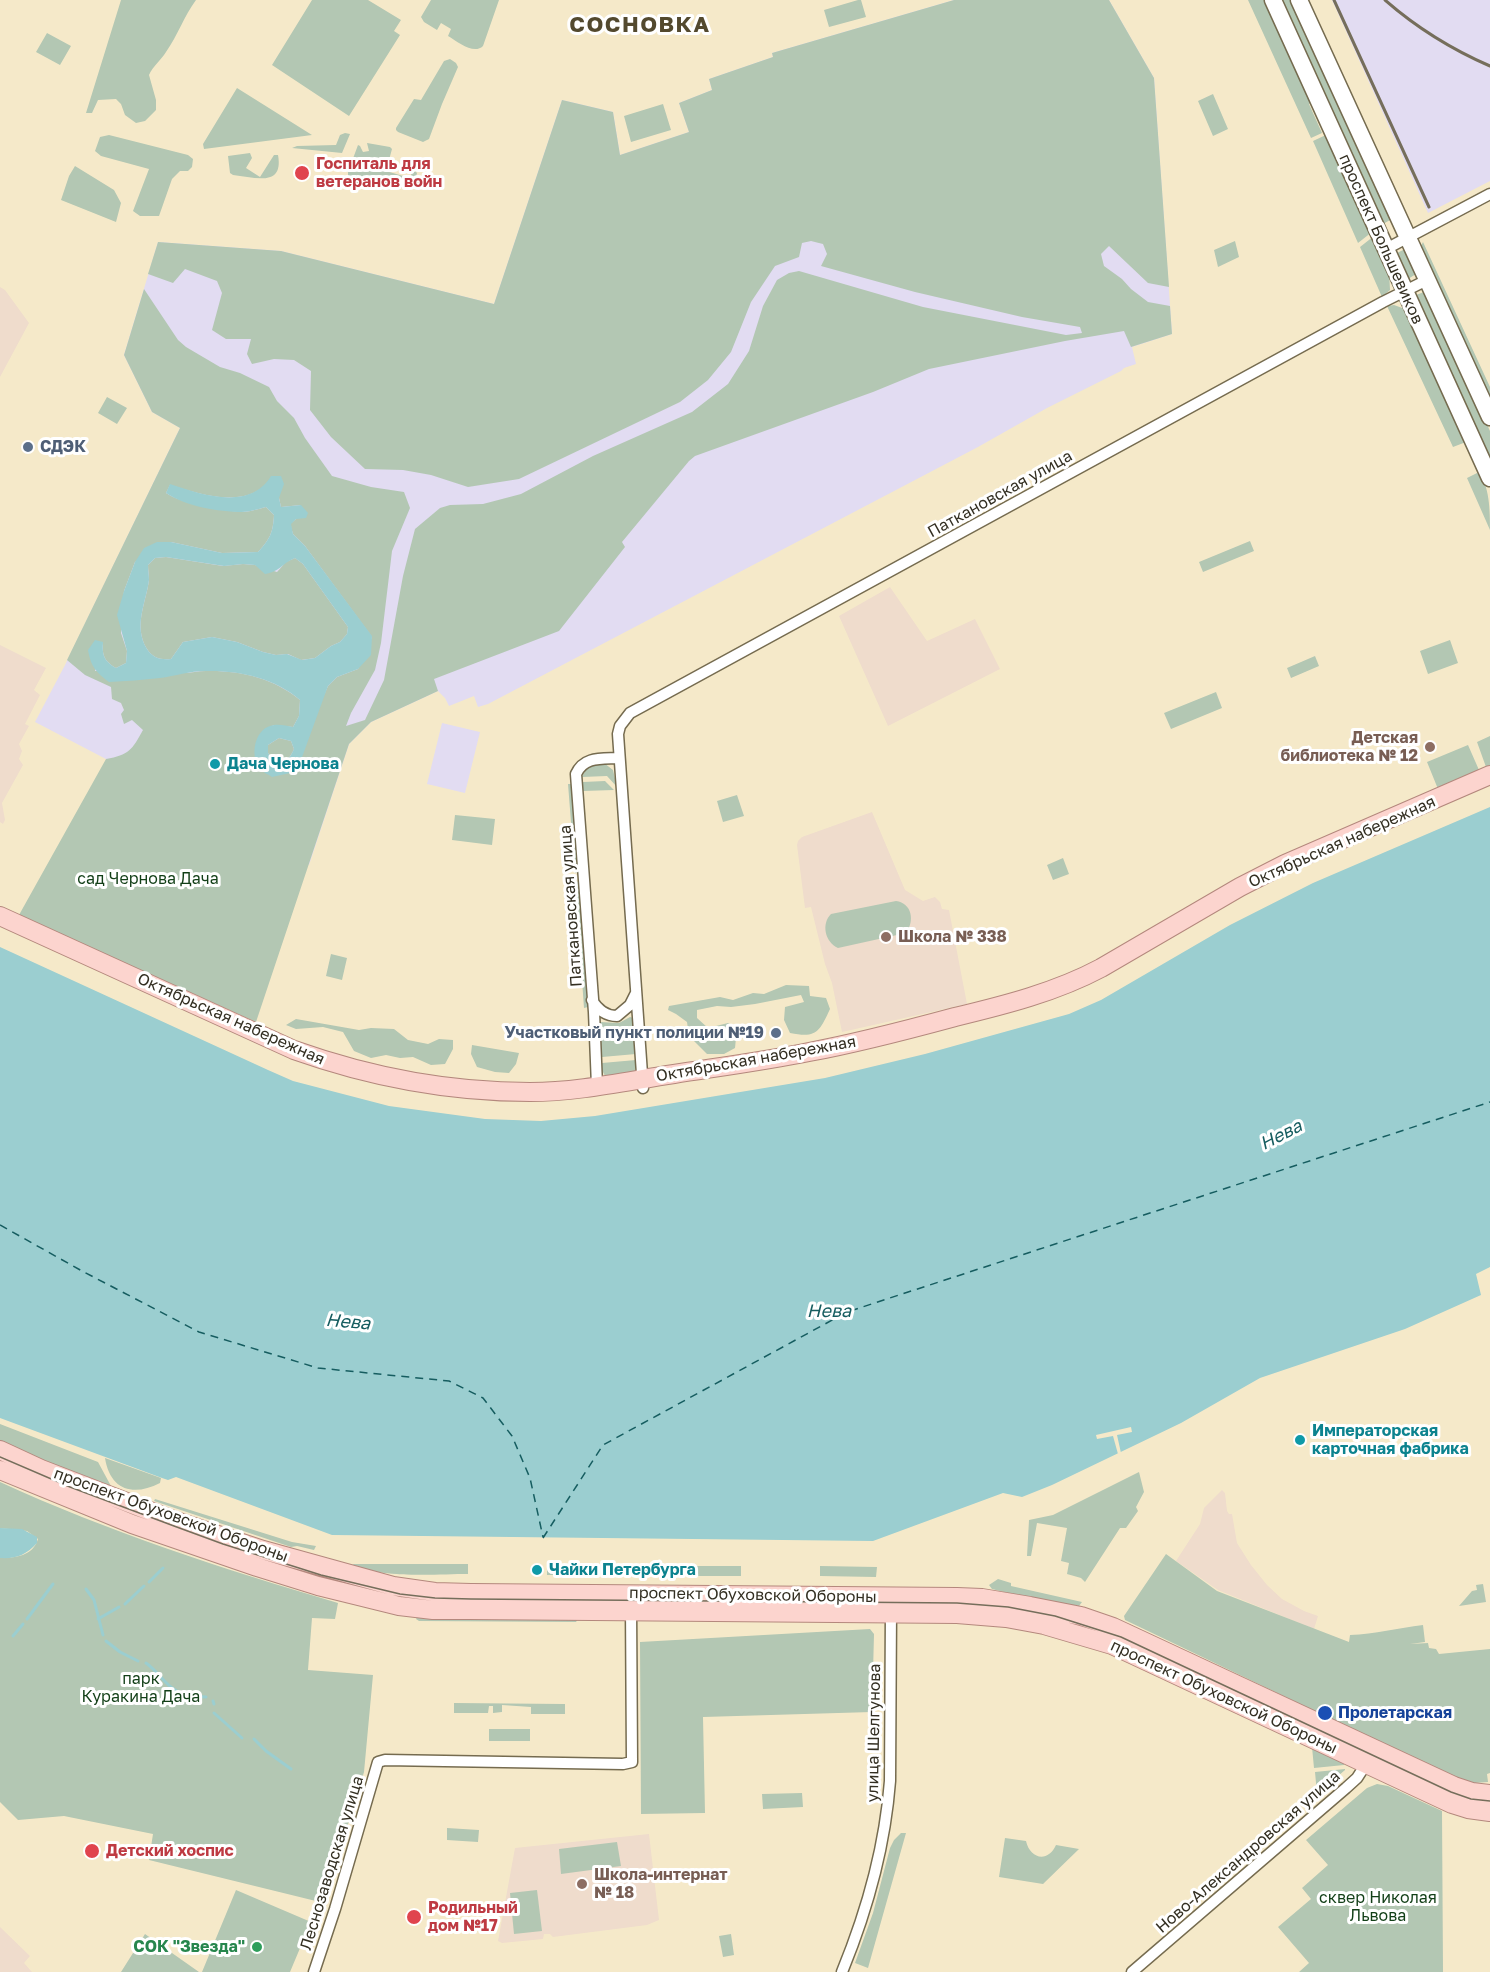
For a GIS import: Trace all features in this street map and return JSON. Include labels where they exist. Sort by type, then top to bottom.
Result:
[{"type":"main road","name":"проспект Большевиков","points":[[1273,0],[1490,478]]},
{"type":"main road","name":"проспект Большевиков","points":[[1299,0],[1490,417]]},
{"type":"main road","name":"Октябрьская набережная","points":[[0,928],[292,1059],[351,1079],[399,1089],[510,1102],[571,1100],[642,1083],[831,1048],[972,1013],[1059,987],[1101,968],[1240,887],[1285,864],[1490,775]]},
{"type":"main road","name":"Октябрьская набережная","points":[[0,916],[294,1050],[355,1070],[403,1080],[501,1091],[557,1091],[758,1072],[841,1056],[1007,1014],[1071,994],[1275,880],[1490,786]]},
{"type":"main road","name":"проспект Обуховской Обороны","points":[[0,1450],[41,1469],[184,1524],[263,1550],[393,1586],[435,1592],[632,1603]]},
{"type":"main road","name":"проспект Обуховской Обороны","points":[[0,1470],[169,1537],[257,1567],[374,1601],[433,1610],[632,1603],[891,1605],[1006,1618],[1044,1625],[1103,1641],[1370,1756],[1463,1790],[1490,1794]]},
{"type":"main road","name":"проспект Обуховской Обороны","points":[[1370,1756],[1457,1806],[1490,1812]]},
{"type":"street","points":[[1386,249],[1490,194]]},
{"type":"street","name":"Паткановская улица","points":[[642,1083],[618,734],[620,726],[630,713],[1427,280]]},
{"type":"street","name":"Паткановская улица","points":[[597,1086],[576,774],[579,767],[593,759],[620,758]]},
{"type":"street","points":[[592,1000],[605,1014],[617,1016],[630,1005],[636,993]]},
{"type":"street","name":"Леснозаводская улица","points":[[314,1972],[378,1762],[385,1760],[623,1764],[632,1762],[632,1603]]},
{"type":"street","name":"улица Шелгунова","points":[[842,1972],[869,1894],[888,1805],[891,1605]]},
{"type":"street","name":"Ново-Александровская улица","points":[[1132,1972],[1346,1788],[1357,1778],[1370,1756]]},
{"type":"shaded area","points":[[954,0],[1109,0],[1154,78],[1172,334],[1132,347],[1136,364],[1047,408],[978,447],[488,704],[478,707],[474,696],[449,706],[438,691],[371,722],[349,744],[309,865],[35,722],[180,428],[152,412],[124,355],[158,242],[281,251],[494,304],[562,100],[613,112],[620,155],[689,132],[679,103],[712,90],[709,79],[773,57],[772,53]]},
{"type":"shaded area","points":[[1332,0],[1490,0],[1490,181],[1428,213]]},
{"type":"shaded area","points":[[0,287],[5,290],[29,323],[0,377]]},
{"type":"shaded area","points":[[890,587],[927,641],[975,619],[1000,669],[888,726],[839,616]]},
{"type":"shaded area","points":[[0,645],[46,668],[34,690],[40,695],[25,724],[29,726],[19,744],[22,751],[19,759],[23,765],[2,803],[5,820],[3,824],[0,822]]},
{"type":"shaded area","points":[[442,723],[480,732],[465,793],[427,784]]},
{"type":"shaded area","name":"Школа № 338","points":[[872,812],[905,890],[923,901],[935,897],[942,909],[949,910],[967,1004],[842,1032],[832,983],[811,907],[805,908],[797,845],[802,837]]},
{"type":"shaded area","points":[[1222,1490],[1225,1493],[1227,1511],[1232,1514],[1237,1543],[1251,1565],[1282,1599],[1318,1616],[1314,1629],[1218,1590],[1176,1561],[1200,1524],[1204,1508]]},
{"type":"shaded area","name":"Школа-интернат № 18","points":[[649,1834],[659,1920],[647,1925],[553,1937],[550,1934],[544,1934],[543,1939],[502,1943],[498,1941],[515,1848]]},
{"type":"shaded area","points":[[0,1927],[30,1956],[24,1963],[32,1972],[0,1972]]},
{"type":"green space","points":[[121,0],[196,0],[170,46],[149,75],[156,100],[156,110],[145,121],[136,123],[125,115],[121,104],[116,99],[98,100],[92,113],[86,113]]},
{"type":"green space","points":[[312,0],[368,0],[401,20],[394,31],[400,35],[349,116],[272,65]]},
{"type":"green space","points":[[431,0],[499,0],[483,46],[475,49],[466,47],[448,36],[451,29],[441,23],[437,30],[424,22],[421,17]]},
{"type":"green space","points":[[861,0],[866,17],[829,27],[824,10]]},
{"type":"green space","name":"сад Чернова Дача","points":[[954,0],[1109,0],[1154,78],[1169,287],[1148,283],[1109,246],[1101,254],[1104,266],[1148,302],[1170,306],[1172,334],[1131,347],[1124,331],[929,369],[873,392],[695,456],[622,542],[625,547],[559,631],[434,679],[438,691],[371,722],[349,744],[256,1022],[19,915],[106,759],[120,756],[129,750],[143,730],[132,720],[124,724],[121,714],[124,710],[121,703],[112,699],[111,687],[85,675],[67,660],[180,428],[152,412],[124,355],[144,289],[178,340],[186,347],[220,367],[240,373],[269,387],[277,401],[294,418],[332,476],[371,487],[404,492],[410,508],[392,551],[381,643],[375,670],[346,726],[365,720],[384,680],[403,576],[415,529],[440,508],[450,505],[483,504],[521,494],[593,456],[692,412],[728,384],[749,351],[763,306],[777,280],[789,273],[799,271],[923,307],[1066,335],[1082,333],[1080,327],[1022,317],[915,292],[821,266],[827,254],[823,244],[811,241],[802,243],[799,257],[775,266],[751,302],[731,352],[708,380],[680,402],[519,479],[468,487],[431,475],[403,470],[365,469],[331,437],[310,410],[311,371],[294,360],[274,359],[252,364],[247,354],[251,339],[226,339],[212,330],[222,293],[217,281],[185,269],[173,283],[148,274],[158,242],[281,251],[494,304],[562,100],[613,112],[620,155],[689,132],[679,103],[712,90],[709,79],[773,57],[772,53]],"holes":[[[170,485],[220,497],[244,496],[266,485],[279,498],[281,507],[301,505],[296,519],[290,524],[293,534],[305,546],[372,637],[358,669],[337,677],[328,686],[290,773],[256,758],[273,725],[293,727],[299,716],[300,700],[279,686],[256,677],[231,672],[95,671],[103,642],[104,654],[109,663],[116,668],[126,663],[127,651],[121,633],[124,591],[135,562],[171,542],[222,553],[258,552],[270,535],[274,515],[266,507],[245,512],[191,503],[166,493]]]},
{"type":"green space","points":[[1248,0],[1266,0],[1312,102],[1309,104],[1322,133],[1311,138]]},
{"type":"green space","points":[[1279,0],[1292,0],[1392,219],[1381,225]]},
{"type":"green space","points":[[47,33],[71,46],[60,65],[36,52]]},
{"type":"green space","points":[[450,59],[458,67],[429,139],[423,142],[398,132],[396,128],[414,99],[421,100],[444,61]]},
{"type":"green space","points":[[237,88],[312,135],[204,149],[203,144]]},
{"type":"green space","points":[[1213,94],[1228,129],[1213,136],[1198,101]]},
{"type":"green space","points":[[663,104],[671,130],[631,142],[624,116]]},
{"type":"green space","points":[[350,134],[342,153],[292,148],[336,145],[340,135]]},
{"type":"green space","points":[[1328,134],[1372,232],[1358,243],[1313,141]]},
{"type":"green space","points":[[109,135],[188,155],[193,159],[192,167],[188,171],[180,171],[172,179],[159,216],[140,216],[133,211],[149,169],[101,156],[95,151],[100,137]]},
{"type":"green space","points":[[367,143],[392,149],[386,171],[410,178],[412,172],[417,173],[413,189],[348,182],[348,172],[358,145],[363,152],[369,151]]},
{"type":"green space","points":[[250,153],[252,158],[246,168],[260,177],[274,155],[278,155],[279,165],[276,172],[266,178],[230,173],[228,156]]},
{"type":"green space","points":[[75,166],[114,190],[121,203],[116,222],[61,200]]},
{"type":"green space","points":[[1374,236],[1389,270],[1390,290],[1382,297],[1360,247]]},
{"type":"green space","points":[[1235,241],[1239,257],[1218,267],[1214,250]]},
{"type":"green space","points":[[1423,242],[1490,387],[1490,403],[1420,248]]},
{"type":"green space","points":[[1406,250],[1416,274],[1408,279],[1397,253]]},
{"type":"green space","points":[[1424,292],[1427,294],[1490,431],[1490,465],[1416,295]]},
{"type":"green space","points":[[1394,305],[1405,309],[1466,442],[1453,447],[1387,306]]},
{"type":"green space","points":[[107,397],[127,408],[117,424],[98,413]]},
{"type":"green space","points":[[1477,473],[1485,483],[1487,491],[1490,530],[1467,478]]},
{"type":"green space","points":[[1250,541],[1254,551],[1203,572],[1199,562]]},
{"type":"green space","points":[[166,557],[223,566],[255,565],[277,572],[286,562],[295,558],[303,564],[348,627],[347,634],[340,642],[315,658],[301,660],[288,654],[276,655],[237,642],[212,637],[183,642],[171,659],[157,658],[147,649],[141,632],[141,623],[149,580],[148,565],[155,558]]},
{"type":"green space","points":[[1450,640],[1458,663],[1428,674],[1420,651]]},
{"type":"green space","points":[[1315,656],[1319,666],[1291,678],[1287,668]]},
{"type":"green space","points":[[1216,692],[1222,708],[1171,729],[1164,713]]},
{"type":"green space","points":[[1490,736],[1490,765],[1486,767],[1477,742]]},
{"type":"green space","points":[[279,738],[291,741],[294,749],[287,760],[274,762],[268,753],[268,745]]},
{"type":"green space","points":[[1468,745],[1479,770],[1438,789],[1427,762]]},
{"type":"green space","points":[[604,763],[613,770],[617,787],[607,776],[582,777],[591,766]]},
{"type":"green space","points":[[605,781],[614,790],[583,791],[583,782]]},
{"type":"green space","points":[[568,784],[572,784],[578,872],[575,873]]},
{"type":"green space","points":[[737,795],[744,816],[723,822],[717,801]]},
{"type":"green space","points":[[455,815],[495,819],[492,845],[452,840]]},
{"type":"green space","points":[[1063,858],[1069,874],[1053,880],[1047,865]]},
{"type":"green space","points":[[575,881],[579,882],[588,1007],[584,1008]]},
{"type":"green space","points":[[896,901],[906,905],[909,909],[911,918],[906,933],[838,948],[827,937],[825,928],[831,914]]},
{"type":"green space","points":[[331,954],[347,958],[342,980],[326,976]]},
{"type":"green space","points":[[786,985],[809,986],[810,996],[826,998],[830,1009],[823,1024],[816,1032],[806,1035],[790,1033],[784,1020],[785,1007],[804,1002],[801,995],[755,1004],[717,1006],[697,1010],[697,1018],[708,1028],[728,1023],[737,1028],[735,1048],[724,1054],[707,1054],[689,1036],[687,1022],[668,1010],[669,1006],[720,997],[733,1000],[753,993],[764,994]]},
{"type":"green space","points":[[630,1017],[633,1018],[636,1054],[602,1057],[600,1022],[619,1023]]},
{"type":"green space","points":[[296,1019],[359,1030],[394,1029],[408,1040],[428,1044],[439,1039],[453,1040],[453,1049],[445,1064],[431,1065],[413,1057],[400,1058],[386,1055],[371,1058],[354,1051],[343,1032],[323,1027],[296,1029],[286,1025]]},
{"type":"green space","points":[[472,1045],[519,1053],[516,1064],[509,1073],[477,1067],[471,1054]]},
{"type":"green space","points":[[636,1060],[635,1072],[606,1078],[602,1070],[602,1063]]},
{"type":"green space","points":[[0,1424],[98,1462],[110,1488],[0,1442]]},
{"type":"green space","points":[[105,1458],[161,1478],[160,1483],[141,1490],[124,1488],[112,1477]]},
{"type":"green space","points":[[1139,1472],[1144,1492],[1136,1507],[1138,1511],[1126,1528],[1120,1528],[1085,1582],[1081,1578],[1067,1574],[1069,1563],[1061,1561],[1067,1528],[1037,1523],[1031,1556],[1027,1556],[1029,1520],[1053,1515]]},
{"type":"green space","name":"парк Куракина Дача","points":[[0,1482],[125,1533],[252,1577],[338,1603],[335,1619],[312,1618],[308,1670],[373,1675],[364,1772],[324,1903],[149,1860],[153,1834],[64,1816],[18,1820],[0,1802],[0,1558],[23,1555],[36,1545],[38,1539],[27,1531],[0,1528]]},
{"type":"green space","points":[[155,1499],[292,1542],[316,1546],[314,1550],[291,1547],[154,1501]]},
{"type":"green space","points":[[1166,1554],[1217,1591],[1349,1642],[1350,1635],[1423,1625],[1425,1642],[1410,1644],[1428,1643],[1429,1648],[1436,1649],[1439,1654],[1490,1649],[1490,1773],[1487,1774],[1488,1782],[1474,1783],[1457,1779],[1125,1620],[1124,1616]]},
{"type":"green space","points":[[352,1564],[468,1564],[468,1574],[392,1574],[363,1569]]},
{"type":"green space","points":[[547,1565],[604,1565],[604,1575],[547,1575]]},
{"type":"green space","points":[[615,1565],[672,1566],[672,1576],[615,1576]]},
{"type":"green space","points":[[684,1566],[741,1566],[741,1576],[684,1576]]},
{"type":"green space","points":[[820,1566],[877,1567],[876,1577],[820,1576]]},
{"type":"green space","points":[[998,1579],[1011,1583],[1011,1586],[1082,1602],[1079,1606],[1028,1598],[992,1589],[989,1585]]},
{"type":"green space","points":[[1483,1584],[1486,1602],[1459,1606],[1472,1591],[1477,1590],[1476,1585]]},
{"type":"green space","points":[[417,1617],[578,1619],[576,1622],[419,1621]]},
{"type":"green space","points":[[870,1629],[874,1634],[872,1712],[703,1717],[705,1813],[641,1814],[640,1642]]},
{"type":"green space","points":[[454,1703],[565,1704],[565,1714],[531,1714],[531,1707],[502,1705],[502,1712],[493,1713],[493,1706],[489,1706],[488,1713],[454,1713]]},
{"type":"green space","points":[[489,1729],[530,1729],[530,1741],[489,1741]]},
{"type":"green space","points":[[1312,1747],[1344,1763],[1344,1765],[1314,1768]]},
{"type":"green space","points":[[1345,1770],[1317,1794],[1315,1772]]},
{"type":"green space","name":"сквер Николая Львова","points":[[1377,1784],[1388,1786],[1442,1811],[1443,1972],[1299,1972],[1309,1963],[1278,1927],[1311,1899],[1302,1888],[1328,1865],[1306,1840],[1367,1788]]},
{"type":"green space","points":[[802,1793],[803,1807],[763,1809],[762,1794]]},
{"type":"green space","points":[[447,1828],[479,1830],[478,1842],[447,1840]]},
{"type":"green space","points":[[901,1833],[906,1833],[868,1968],[855,1963],[873,1913],[890,1848]]},
{"type":"green space","points":[[1005,1838],[1026,1841],[1031,1852],[1040,1856],[1048,1855],[1056,1845],[1079,1849],[1043,1884],[999,1877]]},
{"type":"green space","points":[[617,1842],[621,1866],[561,1874],[559,1849]]},
{"type":"green space","name":"СОК \"Звезда\"","points":[[236,1890],[311,1922],[290,1972],[202,1972]]},
{"type":"green space","points":[[537,1890],[542,1931],[514,1934],[510,1893]]},
{"type":"green space","name":"СОК \"Звезда\"","points":[[145,1934],[199,1972],[121,1972]]},
{"type":"green space","points":[[731,1934],[734,1955],[723,1957],[719,1936]]},
{"type":"water","points":[[271,476],[281,476],[284,484],[279,498],[281,507],[301,505],[308,513],[306,518],[296,519],[291,524],[293,534],[305,546],[372,636],[371,655],[358,669],[337,677],[328,686],[301,760],[290,773],[272,777],[260,769],[257,763],[256,742],[258,736],[267,727],[279,725],[293,727],[299,716],[300,700],[290,692],[256,677],[218,671],[199,671],[160,678],[109,682],[95,669],[88,650],[95,640],[103,642],[104,654],[109,663],[116,668],[126,663],[127,651],[117,615],[135,562],[144,548],[157,542],[171,542],[222,553],[258,552],[270,535],[274,515],[266,507],[242,512],[202,507],[166,493],[170,484],[210,496],[225,497],[251,494],[262,487]],"holes":[[[166,557],[224,566],[255,565],[265,574],[295,558],[303,564],[348,627],[347,634],[340,642],[315,658],[302,660],[287,654],[276,655],[237,642],[212,637],[183,642],[171,659],[157,658],[147,649],[141,632],[141,623],[149,580],[148,565],[155,558]],[[279,738],[291,741],[294,749],[287,760],[274,762],[268,753],[268,745]]]},
{"type":"water","name":"Нева","points":[[1490,807],[1490,1267],[1476,1274],[1481,1295],[1405,1329],[1260,1378],[1181,1423],[1052,1485],[1022,1497],[1003,1493],[873,1541],[332,1535],[176,1477],[168,1480],[162,1478],[0,1418],[0,947],[293,1081],[389,1106],[485,1119],[541,1121],[595,1116],[825,1078],[925,1054],[1069,1014],[1101,1000],[1230,925],[1313,883]]},
{"type":"water","points":[[0,1528],[22,1529],[37,1537],[37,1543],[29,1551],[20,1555],[0,1558]]},
{"type":"pier","points":[[1131,1427],[1132,1432],[1117,1435],[1121,1453],[1118,1454],[1113,1436],[1097,1439],[1096,1435]]},
{"type":"waterway","points":[[149,1582],[163,1568]]},
{"type":"waterway","points":[[27,1619],[53,1584]]},
{"type":"waterway","points":[[125,1604],[144,1586]]},
{"type":"waterway","points":[[86,1589],[94,1600],[103,1635]]},
{"type":"waterway","points":[[98,1619],[119,1607]]},
{"type":"waterway","points":[[13,1636],[23,1624]]},
{"type":"waterway","points":[[106,1641],[120,1652],[138,1661]]},
{"type":"waterway","points":[[146,1663],[169,1685],[185,1695]]},
{"type":"waterway","points":[[192,1696],[206,1697]]},
{"type":"waterway","points":[[214,1713],[242,1738]]},
{"type":"waterway","points":[[254,1739],[291,1769]]},
{"type":"ferry route","points":[[543,1538],[603,1445],[847,1312],[1490,1102]]},
{"type":"ferry route","points":[[0,1225],[199,1332],[318,1368],[449,1381],[483,1398],[512,1436],[530,1478],[543,1537]]},
{"type":"tram line","points":[[0,1457],[70,1487],[223,1544],[321,1575],[400,1594],[471,1599],[957,1603],[1008,1607],[1055,1616],[1121,1637],[1451,1792],[1471,1799],[1490,1801]]},
{"type":"railway","points":[[1334,0],[1429,207]]},
{"type":"railway","points":[[1385,0],[1409,20],[1435,37],[1490,66]]},
{"type":"place","name":"Госпиталь для ветеранов войн","points":[[302,173]]},
{"type":"place","name":"СДЭК","points":[[28,447]]},
{"type":"place","name":"Детская библиотека № 12","points":[[1430,747]]},
{"type":"place","name":"Дача Чернова","points":[[215,764]]},
{"type":"place","name":"Школа № 338","points":[[886,937]]},
{"type":"place","name":"Участковый пункт полиции №19","points":[[776,1033]]},
{"type":"place","name":"Императорская карточная фабрика","points":[[1300,1440]]},
{"type":"place","name":"Чайки Петербурга","points":[[537,1570]]},
{"type":"place","name":"Пролетарская","points":[[1325,1713]]},
{"type":"place","name":"Детский хоспис","points":[[92,1851]]},
{"type":"place","name":"Школа-интернат № 18","points":[[582,1884]]},
{"type":"place","name":"Родильный дом №17","points":[[414,1917]]},
{"type":"place","name":"СОК \"Звезда\"","points":[[257,1947]]},
{"type":"district","name":"СОСНОВКА","points":[[640,25]]}]
